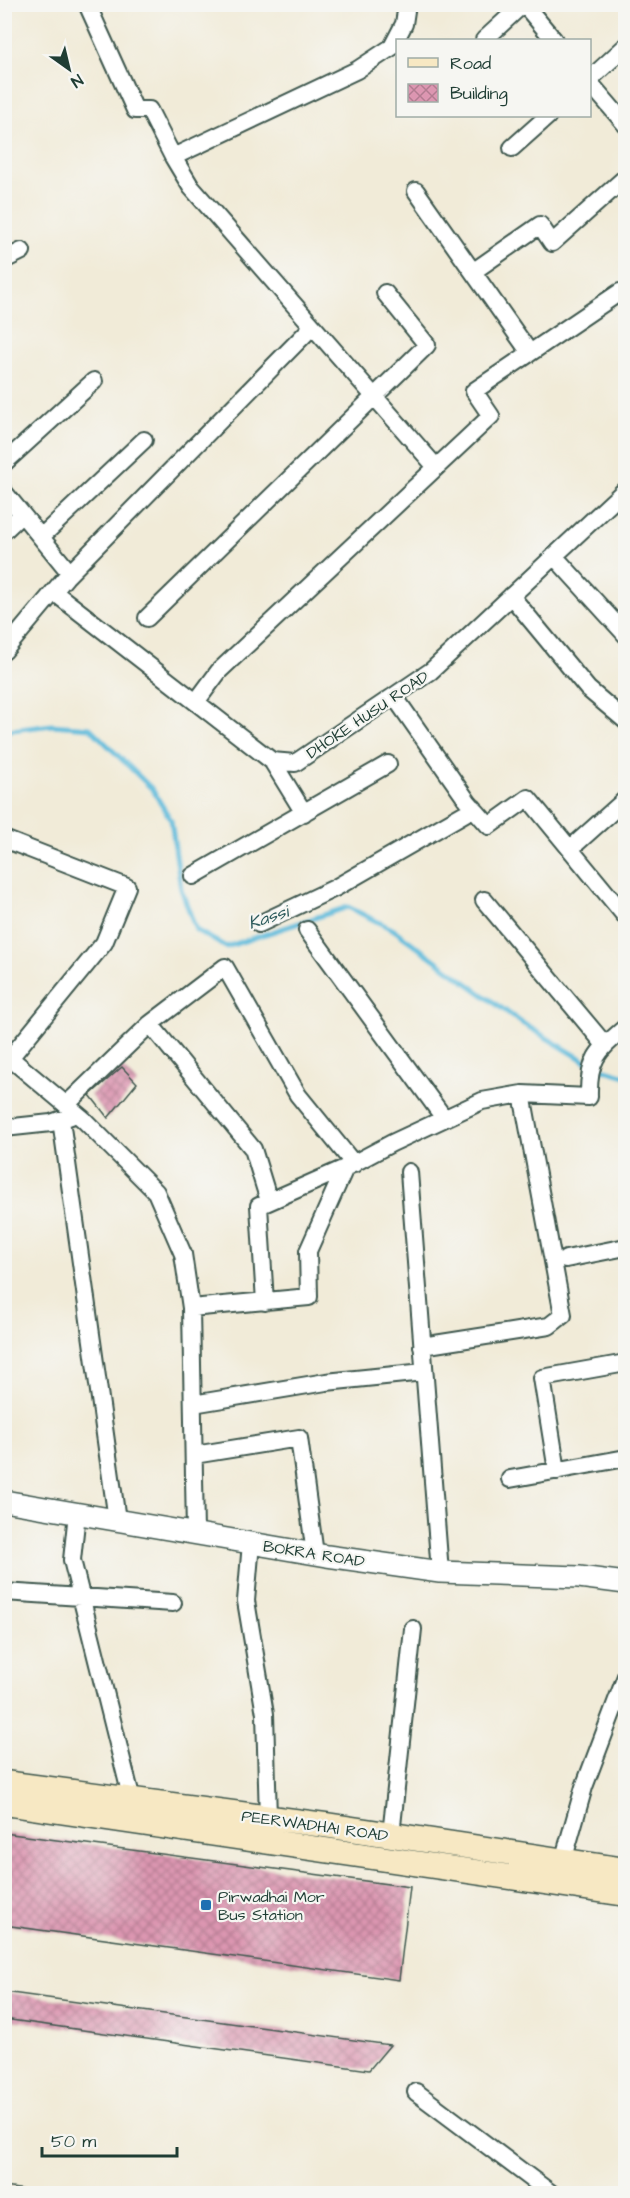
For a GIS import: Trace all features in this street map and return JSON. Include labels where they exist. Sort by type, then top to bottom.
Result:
[{"type":"main road","name":"PEERWADHAI ROAD","points":[[4,1783],[391,1835],[626,1870]]},
{"type":"main road","points":[[4,1803],[626,1894]]},
{"type":"street","points":[[87,4],[135,110],[149,110],[191,187],[436,467]]},
{"type":"street","points":[[396,39],[404,24],[407,4]]},
{"type":"street","points":[[485,39],[524,4],[553,39]]},
{"type":"street","points":[[173,157],[357,70],[392,47],[396,39]]},
{"type":"street","points":[[591,80],[626,46]]},
{"type":"street","points":[[591,82],[626,125]]},
{"type":"street","points":[[512,148],[547,117]]},
{"type":"street","points":[[474,271],[540,225],[552,243],[626,177]]},
{"type":"street","points":[[416,191],[530,353]]},
{"type":"street","points":[[4,260],[22,251]]},
{"type":"street","points":[[196,702],[219,671],[491,416],[474,391],[620,292],[626,298]]},
{"type":"street","points":[[147,618],[427,345],[385,293]]},
{"type":"street","points":[[4,651],[69,573],[312,327]]},
{"type":"street","points":[[4,463],[94,381]]},
{"type":"street","points":[[41,537],[144,440]]},
{"type":"street","name":"DHOKE HUSU ROAD","points":[[272,761],[295,763],[431,671],[626,489]]},
{"type":"street","points":[[4,492],[69,573]]},
{"type":"street","points":[[4,531],[22,514]]},
{"type":"street","points":[[554,556],[626,635]]},
{"type":"street","points":[[59,596],[272,761],[304,813]]},
{"type":"street","points":[[511,596],[588,689],[626,721]]},
{"type":"street","points":[[394,696],[489,826],[528,798],[626,917]]},
{"type":"street","points":[[193,876],[388,764]]},
{"type":"street","points":[[570,849],[626,799]]},
{"type":"street","points":[[259,924],[335,888],[474,808]]},
{"type":"street","points":[[4,839],[127,887],[104,943],[7,1055],[156,1192],[183,1254],[191,1308],[195,1533]]},
{"type":"street","points":[[484,900],[605,1045]]},
{"type":"street","points":[[307,930],[444,1118]]},
{"type":"street","points":[[4,1128],[51,1123],[68,1113],[150,1024],[225,967],[298,1095],[350,1166]]},
{"type":"street","points":[[150,1024],[253,1149],[269,1201]]},
{"type":"street","points":[[265,1302],[259,1206],[350,1166],[392,1143],[482,1101],[522,1094],[589,1097],[588,1074],[599,1050],[626,1027]]},
{"type":"street","points":[[423,1346],[549,1326],[563,1315],[522,1094]]},
{"type":"street","points":[[68,1113],[117,1520]]},
{"type":"street","points":[[191,1308],[309,1297],[308,1251],[350,1166]]},
{"type":"street","points":[[409,1172],[440,1572]]},
{"type":"street","points":[[566,1258],[626,1247]]},
{"type":"street","points":[[557,1471],[543,1378],[626,1363]]},
{"type":"street","points":[[193,1404],[326,1382],[424,1372]]},
{"type":"street","points":[[194,1455],[299,1438],[315,1554]]},
{"type":"street","points":[[510,1479],[626,1458]]},
{"type":"street","name":"BOKRA ROAD","points":[[4,1501],[315,1554],[440,1572],[579,1577],[626,1583]]},
{"type":"street","points":[[77,1513],[72,1560],[132,1800]]},
{"type":"street","points":[[251,1543],[246,1601],[265,1714],[268,1818]]},
{"type":"street","points":[[4,1592],[173,1603]]},
{"type":"street","points":[[391,1835],[413,1629]]},
{"type":"street","points":[[563,1861],[584,1787],[626,1676]]},
{"type":"street","points":[[416,2092],[552,2193]]},
{"type":"building","points":[[122,1067],[137,1083],[108,1118],[90,1095]]},
{"type":"building","name":"Pirwadhai Mor Bus Station","points":[[4,1833],[410,1887],[399,1980],[4,1925]]},
{"type":"building","points":[[4,1992],[390,2045],[369,2070],[4,2019]]},
{"type":"building","points":[[4,2187],[39,2192],[39,2194],[4,2194]]},
{"type":"waterway","name":"Kassi","points":[[4,731],[52,725],[90,728],[152,789],[171,820],[181,889],[196,930],[226,947],[348,907],[394,930],[522,1023],[595,1067],[626,1076]]},
{"type":"place","name":"Pirwadhai Mor Bus Station","points":[[206,1905]]}]
